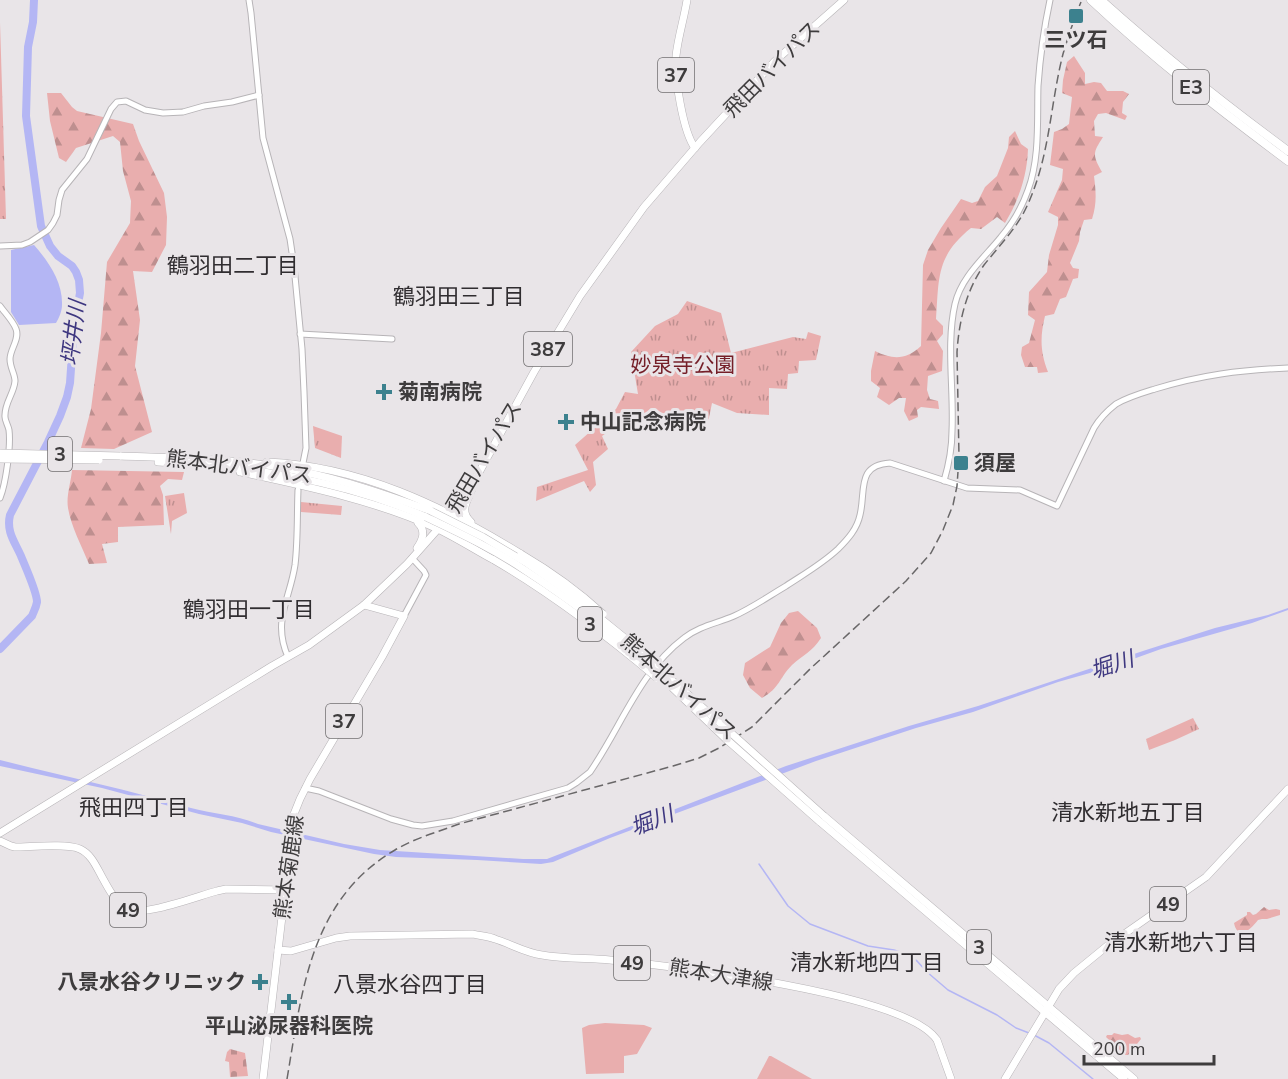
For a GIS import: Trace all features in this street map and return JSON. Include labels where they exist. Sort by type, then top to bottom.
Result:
[{"type":"highway","name":"E3","points":[[1091,0],[1101,2],[1185,73],[1288,151]]},
{"type":"highway","name":"E3","points":[[1101,2],[1181,79],[1288,161]]},
{"type":"main road","name":"37","points":[[687,0],[676,52],[675,69],[688,136],[694,148]]},
{"type":"main road","name":"飛田バイパス","points":[[0,833],[324,635],[364,606],[438,529],[476,478],[534,372],[580,296],[644,207],[694,148],[775,61],[844,0]]},
{"type":"main road","name":"熊本北バイパス","points":[[0,453],[228,461],[297,470],[380,492],[483,537],[540,572],[601,618],[822,818]]},
{"type":"main road","name":"熊本北バイパス","points":[[0,459],[119,458],[271,472],[337,486],[428,514],[522,568],[631,649],[726,739],[1047,1010],[1124,1079]]},
{"type":"main road","points":[[228,461],[281,462],[342,472],[409,494],[450,514]]},
{"type":"main road","points":[[200,464],[326,491],[367,503],[438,529]]},
{"type":"main road","points":[[476,478],[464,513],[470,521],[497,539]]},
{"type":"main road","name":"3","points":[[450,514],[521,554],[587,600],[678,687]]},
{"type":"main road","points":[[412,558],[423,537],[421,525],[414,520]]},
{"type":"main road","name":"3","points":[[438,529],[518,574],[585,620],[681,697]]},
{"type":"main road","points":[[364,606],[404,616]]},
{"type":"main road","points":[[388,611],[397,622],[397,630]]},
{"type":"main road","name":"熊本菊鹿線","points":[[263,1079],[292,828],[298,802],[404,616]]},
{"type":"main road","name":"49","points":[[1005,1079],[1059,989],[1075,971],[1206,877],[1288,789]]},
{"type":"main road","name":"49","points":[[0,841],[15,847],[67,846],[81,849],[88,854],[115,899],[132,911],[154,909],[226,889],[285,890]]},
{"type":"main road","name":"熊本大津線","points":[[278,950],[291,951],[350,936],[473,934],[493,938],[542,956],[620,961],[700,971],[816,991],[882,1007],[924,1027],[937,1040],[951,1079]]},
{"type":"main road","name":"熊本北バイパス","points":[[1047,1010],[1134,1079]]},
{"type":"street","points":[[249,0],[263,138],[292,246],[300,334],[306,448],[303,462]]},
{"type":"street","points":[[944,481],[952,431],[951,352],[954,306],[963,283],[1014,219],[1023,204],[1032,179],[1039,73],[1050,0]]},
{"type":"street","points":[[0,246],[22,245],[48,230],[57,215],[62,190],[87,159],[111,109],[117,102],[126,101],[145,110],[163,113],[183,112],[259,95]]},
{"type":"street","points":[[0,306],[17,329],[17,334],[10,354],[10,368],[15,376],[15,382],[6,409],[5,417],[9,430],[6,477],[0,498]]},
{"type":"street","points":[[300,334],[392,339]]},
{"type":"street","points":[[305,788],[391,819],[422,826],[453,821],[568,788],[590,771],[647,677],[683,638],[751,607],[823,562],[847,540],[859,521],[866,477],[874,466],[890,463],[967,488],[1021,491],[1057,506],[1094,428],[1101,418],[1118,404],[1141,394],[1197,378],[1239,371],[1288,368]]},
{"type":"street","points":[[288,657],[282,640],[282,615],[295,564],[298,490]]},
{"type":"street","points":[[404,616],[426,575],[412,558]]},
{"type":"green space","points":[[0,22],[6,219],[0,219]]},
{"type":"green space","points":[[1074,56],[1085,73],[1085,84],[1101,83],[1107,91],[1123,91],[1129,94],[1123,102],[1122,113],[1127,116],[1125,120],[1106,113],[1098,114],[1094,121],[1095,136],[1103,137],[1095,154],[1102,172],[1094,176],[1096,198],[1094,214],[1092,219],[1084,220],[1070,263],[1073,268],[1079,269],[1078,278],[1073,279],[1066,297],[1060,299],[1054,314],[1045,316],[1042,344],[1048,372],[1038,373],[1037,367],[1025,367],[1021,355],[1022,347],[1029,343],[1035,320],[1028,315],[1029,292],[1047,272],[1049,255],[1058,225],[1058,217],[1048,212],[1062,180],[1063,169],[1050,165],[1054,132],[1069,124],[1072,97],[1062,93],[1067,62]]},
{"type":"green space","points":[[47,93],[61,93],[77,111],[133,124],[164,193],[167,217],[166,245],[152,272],[133,271],[140,320],[135,366],[152,432],[114,449],[81,448],[91,409],[107,262],[130,223],[131,201],[123,171],[120,142],[113,136],[76,148],[66,162],[59,158],[50,121]]},
{"type":"green space","points":[[1015,131],[1021,144],[1028,149],[1026,169],[1018,197],[1005,223],[997,217],[981,229],[971,228],[951,248],[945,258],[939,280],[936,319],[943,326],[943,334],[937,341],[943,351],[942,371],[928,376],[927,390],[930,399],[938,401],[939,409],[921,407],[917,410],[918,417],[909,421],[904,411],[906,398],[899,398],[889,405],[877,397],[880,388],[871,381],[875,351],[899,357],[910,354],[921,346],[923,265],[928,250],[961,199],[972,203],[978,201],[985,187],[997,176],[1008,148],[1009,137]]},
{"type":"green space","name":"妙泉寺公園","points":[[687,301],[721,313],[731,353],[793,337],[806,339],[808,332],[821,336],[816,360],[799,361],[798,373],[788,374],[787,389],[769,388],[769,415],[737,413],[712,403],[709,418],[700,432],[688,419],[622,422],[602,436],[608,449],[593,462],[596,485],[590,492],[584,481],[536,501],[537,487],[588,470],[575,445],[616,409],[625,392],[638,394],[631,352],[655,326],[678,314]]},
{"type":"green space","points":[[313,426],[342,436],[341,458],[315,448]]},
{"type":"green space","points":[[72,470],[184,472],[182,480],[168,479],[160,486],[163,495],[164,525],[118,527],[118,542],[102,544],[107,563],[89,564],[69,515],[68,494]]},
{"type":"green space","points":[[184,493],[187,513],[172,521],[171,534],[165,496]]},
{"type":"green space","points":[[301,502],[342,506],[341,515],[301,512]]},
{"type":"green space","points":[[798,611],[817,628],[821,638],[811,650],[792,665],[776,687],[762,698],[750,688],[743,675],[745,663],[770,647],[781,623],[789,613]]},
{"type":"green space","points":[[1193,718],[1199,729],[1149,750],[1146,739]]},
{"type":"green space","points":[[1264,907],[1269,910],[1280,910],[1280,915],[1258,920],[1242,933],[1236,929],[1234,923],[1247,915],[1247,912],[1253,915]]},
{"type":"green space","points":[[605,1023],[644,1025],[652,1028],[637,1054],[624,1056],[624,1073],[586,1074],[582,1028]]},
{"type":"green space","points":[[1114,1033],[1128,1034],[1141,1039],[1128,1055],[1125,1055],[1106,1037]]},
{"type":"green space","points":[[230,1049],[245,1053],[248,1076],[230,1077],[229,1062],[225,1061]]},
{"type":"green space","points":[[771,1056],[812,1079],[757,1079]]},
{"type":"water","points":[[34,245],[57,280],[62,305],[56,323],[19,325],[11,312],[11,250]]},
{"type":"water","name":"堀川","points":[[1288,608],[1288,610],[1252,623],[1161,649],[973,712],[816,761],[610,838],[553,862],[541,864],[374,854],[271,832],[102,788],[0,766],[0,760],[344,844],[380,850],[547,859],[786,766],[1215,628]]},
{"type":"waterway","name":"坪井川","points":[[0,649],[32,616],[37,604],[33,586],[12,537],[9,521],[48,442],[67,397],[74,325],[80,293],[76,272],[50,246],[41,226],[26,116],[28,47],[34,0]]},
{"type":"waterway","points":[[759,864],[788,906],[810,924],[868,946],[906,954],[917,961],[948,990],[1029,1033]]},
{"type":"waterway","points":[[1034,1035],[1049,1043],[1093,1079]]},
{"type":"railway","points":[[287,1079],[298,1013],[315,950],[327,921],[344,894],[367,871],[395,850],[459,824],[673,766],[699,758],[719,748],[752,727],[810,669],[906,581],[931,553],[953,505],[957,486],[959,457],[957,352],[964,307],[972,285],[984,265],[1018,222],[1035,187],[1045,150],[1063,54],[1081,2]]},
{"type":"place","name":"三ツ石","points":[[1076,16]]},
{"type":"place","name":"菊南病院","points":[[384,392]]},
{"type":"place","name":"中山記念病院","points":[[566,422]]},
{"type":"place","name":"須屋","points":[[961,463]]},
{"type":"place","name":"八景水谷クリニック","points":[[260,982]]},
{"type":"place","name":"平山泌尿器科医院","points":[[289,1002]]},
{"type":"district","name":"鶴羽田二丁目","points":[[233,266]]},
{"type":"district","name":"鶴羽田三丁目","points":[[459,297]]},
{"type":"district","name":"鶴羽田一丁目","points":[[249,610]]},
{"type":"district","name":"飛田四丁目","points":[[134,808]]},
{"type":"district","name":"清水新地五丁目","points":[[1128,813]]},
{"type":"district","name":"清水新地六丁目","points":[[1181,943]]},
{"type":"district","name":"清水新地四丁目","points":[[867,963]]},
{"type":"district","name":"八景水谷四丁目","points":[[410,985]]}]
